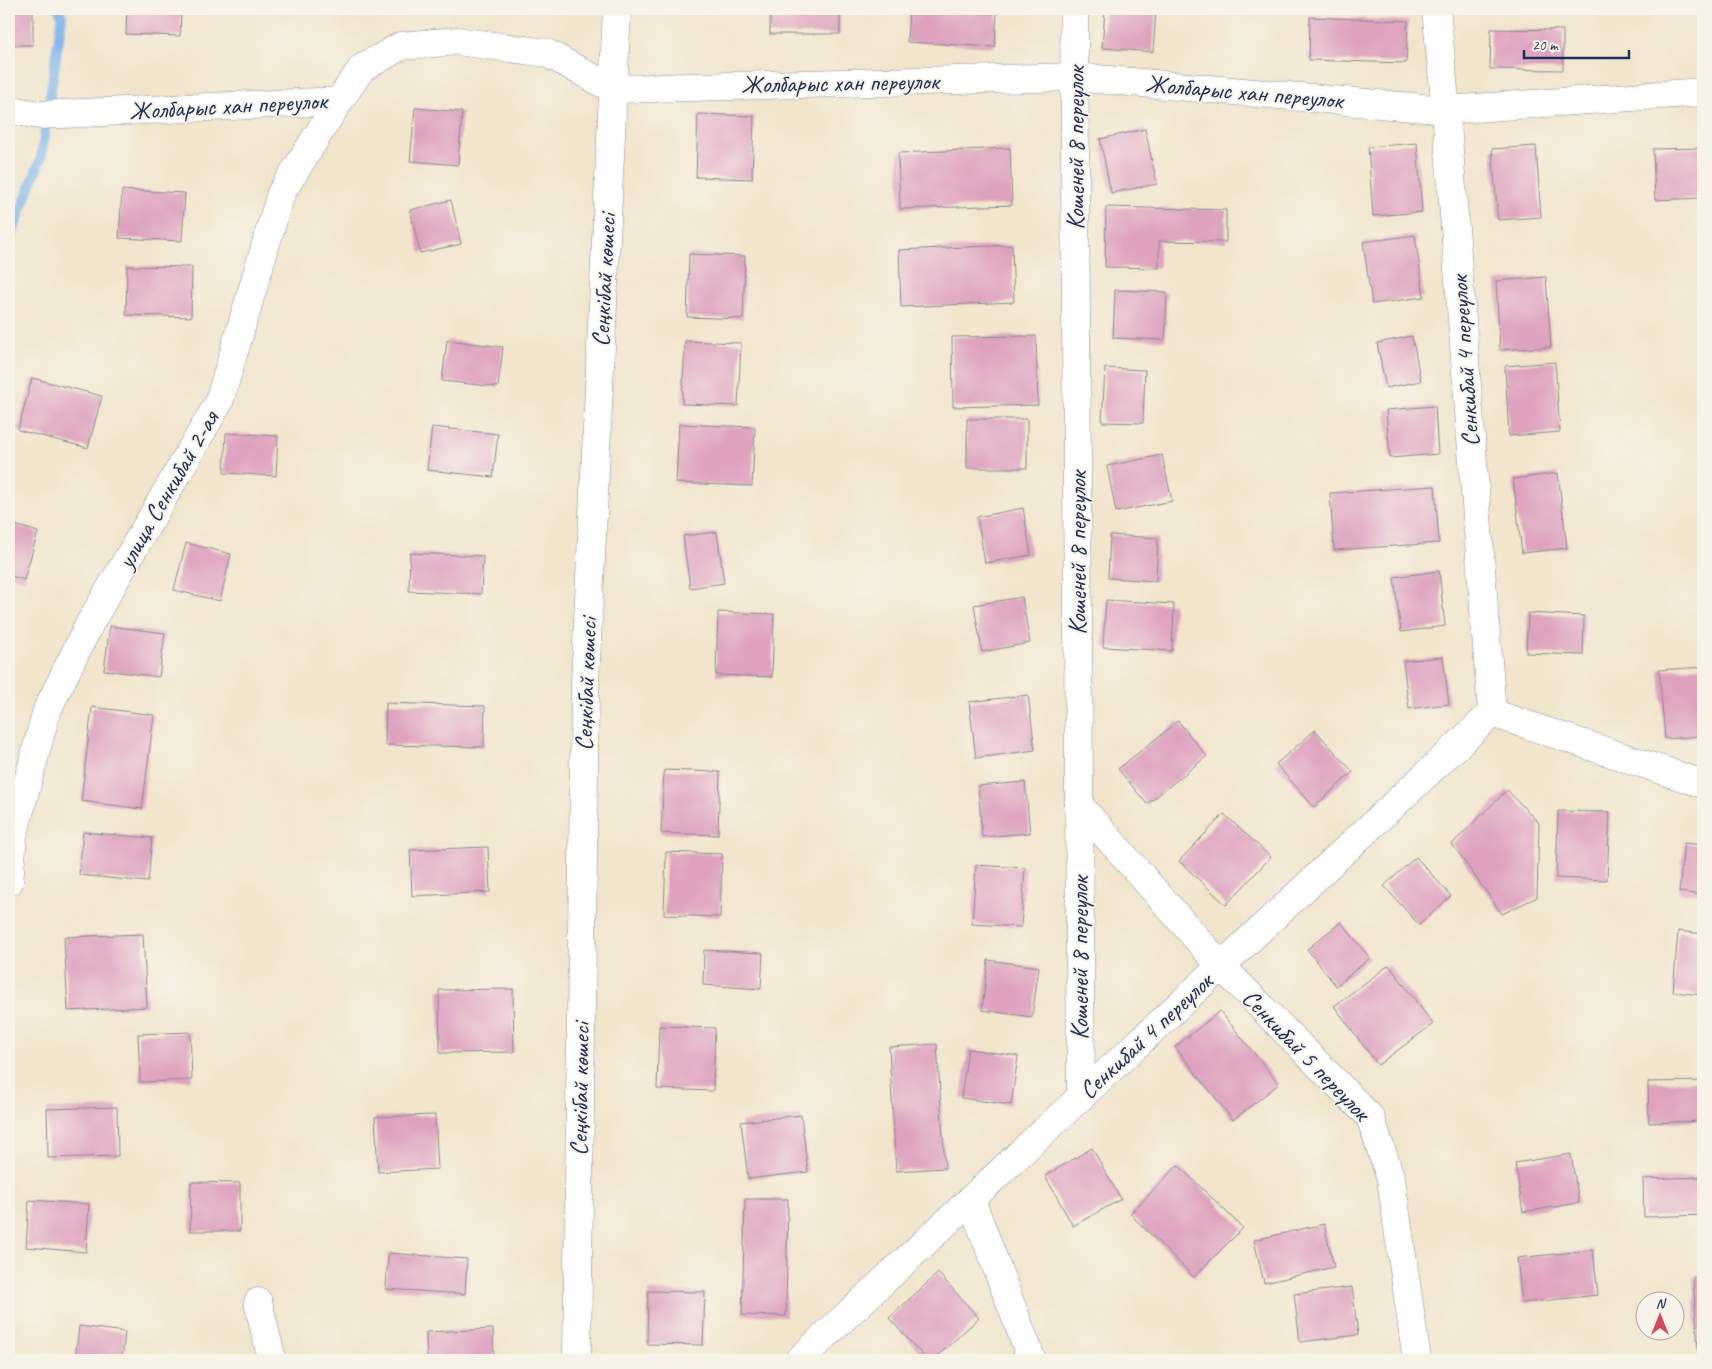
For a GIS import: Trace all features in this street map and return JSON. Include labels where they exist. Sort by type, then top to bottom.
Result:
[{"type":"street","name":"Сеңкібай көшесі","points":[[577,1360],[585,683],[617,9]]},
{"type":"street","name":"Кошеней 8 переулок","points":[[1074,9],[1076,77],[1081,1097]]},
{"type":"street","name":"Сенкибай 4 переулок","points":[[799,1360],[1492,713],[1446,110],[1436,9]]},
{"type":"street","name":"Жолбарыс хан переулок","points":[[9,110],[40,115],[339,101],[362,68],[401,46],[457,41],[547,53],[613,89],[1076,77],[1446,110],[1703,92]]},
{"type":"street","name":"улица Сенкибай 2-ая","points":[[9,882],[13,836],[47,710],[90,623],[218,402],[281,193],[339,101]]},
{"type":"street","points":[[1492,713],[1703,784]]},
{"type":"street","name":"Сенкибай 5 переулок","points":[[1079,805],[1221,966],[1370,1117],[1391,1179],[1418,1360]]},
{"type":"street","points":[[971,1200],[1032,1360]]},
{"type":"street","points":[[258,1302],[272,1360]]},
{"type":"building","points":[[9,9],[33,9],[33,45],[9,45]]},
{"type":"building","points":[[127,9],[181,9],[180,36],[126,34]]},
{"type":"building","points":[[770,9],[840,9],[840,34],[770,34]]},
{"type":"building","points":[[909,9],[997,9],[995,47],[907,42]]},
{"type":"building","points":[[1105,9],[1156,9],[1153,52],[1102,48]]},
{"type":"building","points":[[1310,17],[1408,21],[1406,63],[1309,60]]},
{"type":"building","points":[[1491,29],[1563,30],[1563,70],[1490,69]]},
{"type":"building","points":[[415,108],[462,112],[458,165],[410,161]]},
{"type":"building","points":[[698,114],[754,116],[752,179],[696,177]]},
{"type":"building","points":[[1145,129],[1157,184],[1111,193],[1100,139]]},
{"type":"building","points":[[1417,143],[1422,212],[1373,216],[1368,147]]},
{"type":"building","points":[[1536,146],[1541,217],[1498,220],[1492,149]]},
{"type":"building","points":[[1010,148],[1012,205],[900,209],[898,153]]},
{"type":"building","points":[[1703,148],[1703,198],[1655,200],[1653,149]]},
{"type":"building","points":[[122,190],[185,193],[182,241],[119,238]]},
{"type":"building","points":[[451,200],[461,244],[420,253],[410,210]]},
{"type":"building","points":[[1106,207],[1226,210],[1226,242],[1159,241],[1159,268],[1105,267]]},
{"type":"building","points":[[1415,235],[1424,297],[1372,304],[1363,242]]},
{"type":"building","points":[[1012,245],[1014,302],[901,307],[899,250]]},
{"type":"building","points":[[689,254],[745,256],[743,319],[687,317]]},
{"type":"building","points":[[127,266],[192,267],[191,317],[126,315]]},
{"type":"building","points":[[1546,277],[1551,347],[1500,350],[1496,281]]},
{"type":"building","points":[[1115,290],[1167,292],[1165,340],[1113,338]]},
{"type":"building","points":[[1036,336],[1038,405],[953,407],[952,337]]},
{"type":"building","points":[[1412,336],[1421,381],[1386,388],[1377,343]]},
{"type":"building","points":[[447,340],[503,347],[498,387],[442,381]]},
{"type":"building","points":[[685,341],[741,343],[738,406],[682,404]]},
{"type":"building","points":[[1555,362],[1560,432],[1509,436],[1505,366]]},
{"type":"building","points":[[1105,368],[1145,370],[1143,423],[1102,422]]},
{"type":"building","points":[[32,378],[102,396],[88,448],[18,430]]},
{"type":"building","points":[[1435,406],[1438,454],[1390,458],[1386,410]]},
{"type":"building","points":[[967,419],[1027,419],[1027,468],[967,468]]},
{"type":"building","points":[[679,424],[755,427],[752,486],[676,483]]},
{"type":"building","points":[[432,427],[498,434],[493,477],[427,470]]},
{"type":"building","points":[[226,433],[278,436],[276,476],[224,473]]},
{"type":"building","points":[[1162,455],[1172,501],[1116,512],[1107,466]]},
{"type":"building","points":[[1558,473],[1567,548],[1522,553],[1513,479]]},
{"type":"building","points":[[1435,486],[1439,543],[1334,550],[1330,493]]},
{"type":"building","points":[[1023,508],[1031,555],[985,563],[977,517]]},
{"type":"building","points":[[9,523],[38,532],[24,580],[9,575]]},
{"type":"building","points":[[717,532],[724,583],[690,588],[683,536]]},
{"type":"building","points":[[1110,535],[1158,538],[1156,581],[1108,578]]},
{"type":"building","points":[[186,543],[231,554],[220,601],[174,590]]},
{"type":"building","points":[[410,553],[483,556],[481,594],[409,591]]},
{"type":"building","points":[[1439,571],[1445,626],[1401,632],[1394,577]]},
{"type":"building","points":[[1022,597],[1030,643],[982,652],[974,605]]},
{"type":"building","points":[[1106,600],[1174,604],[1172,651],[1103,647]]},
{"type":"building","points":[[718,612],[774,614],[772,677],[716,675]]},
{"type":"building","points":[[1528,613],[1584,616],[1583,655],[1526,653]]},
{"type":"building","points":[[110,626],[165,633],[159,677],[104,670]]},
{"type":"building","points":[[1443,657],[1449,704],[1409,709],[1403,661]]},
{"type":"building","points":[[1703,667],[1703,736],[1665,739],[1659,670]]},
{"type":"building","points":[[1028,695],[1035,750],[976,758],[969,702]]},
{"type":"building","points":[[386,703],[485,706],[484,747],[385,745]]},
{"type":"building","points":[[92,707],[154,715],[142,809],[81,801]]},
{"type":"building","points":[[1178,721],[1207,756],[1147,804],[1118,769]]},
{"type":"building","points":[[1315,730],[1353,772],[1314,807],[1276,764]]},
{"type":"building","points":[[664,770],[720,772],[718,835],[661,833]]},
{"type":"building","points":[[1025,782],[1030,833],[982,837],[978,786]]},
{"type":"building","points":[[1507,790],[1539,823],[1537,897],[1502,914],[1452,844]]},
{"type":"building","points":[[1558,811],[1610,812],[1607,880],[1556,878]]},
{"type":"building","points":[[1224,814],[1271,857],[1226,905],[1179,861]]},
{"type":"building","points":[[83,832],[152,838],[148,882],[79,875]]},
{"type":"building","points":[[1684,843],[1703,845],[1703,895],[1679,892]]},
{"type":"building","points":[[488,847],[490,892],[412,896],[410,850]]},
{"type":"building","points":[[666,852],[722,854],[720,917],[664,915]]},
{"type":"building","points":[[1416,857],[1451,896],[1419,925],[1384,886]]},
{"type":"building","points":[[976,865],[1025,868],[1021,927],[972,924]]},
{"type":"building","points":[[1341,922],[1370,958],[1336,986],[1307,949]]},
{"type":"building","points":[[1678,931],[1703,934],[1703,995],[1673,992]]},
{"type":"building","points":[[143,934],[147,1007],[68,1011],[64,937]]},
{"type":"building","points":[[704,950],[763,953],[761,989],[703,985]]},
{"type":"building","points":[[988,960],[1039,967],[1032,1017],[982,1010]]},
{"type":"building","points":[[1389,965],[1433,1024],[1378,1065],[1334,1006]]},
{"type":"building","points":[[513,989],[514,1052],[440,1053],[439,990]]},
{"type":"building","points":[[1220,1011],[1279,1084],[1233,1120],[1175,1047]]},
{"type":"building","points":[[659,1026],[715,1028],[713,1091],[657,1089]]},
{"type":"building","points":[[190,1032],[192,1080],[140,1082],[138,1034]]},
{"type":"building","points":[[937,1044],[945,1168],[896,1171],[889,1047]]},
{"type":"building","points":[[968,1049],[1018,1056],[1011,1105],[961,1098]]},
{"type":"building","points":[[1703,1081],[1703,1121],[1649,1123],[1648,1082]]},
{"type":"building","points":[[117,1107],[118,1156],[48,1158],[47,1109]]},
{"type":"building","points":[[435,1115],[438,1169],[378,1172],[375,1117]]},
{"type":"building","points":[[801,1115],[808,1172],[748,1179],[741,1122]]},
{"type":"building","points":[[1092,1148],[1121,1199],[1073,1226],[1045,1176]]},
{"type":"building","points":[[1571,1154],[1579,1203],[1523,1212],[1515,1163]]},
{"type":"building","points":[[1178,1165],[1243,1228],[1194,1277],[1130,1214]]},
{"type":"building","points":[[1703,1177],[1703,1215],[1644,1217],[1643,1179]]},
{"type":"building","points":[[191,1182],[240,1183],[240,1231],[190,1231]]},
{"type":"building","points":[[745,1199],[788,1199],[786,1316],[742,1315]]},
{"type":"building","points":[[29,1200],[89,1204],[86,1252],[26,1247]]},
{"type":"building","points":[[1324,1224],[1334,1267],[1264,1283],[1254,1240]]},
{"type":"building","points":[[1593,1250],[1598,1295],[1522,1303],[1517,1258]]},
{"type":"building","points":[[388,1253],[467,1259],[465,1294],[386,1289]]},
{"type":"building","points":[[938,1273],[979,1318],[933,1360],[927,1360],[889,1318]]},
{"type":"building","points":[[1693,1277],[1703,1277],[1703,1348],[1698,1349]]},
{"type":"building","points":[[1352,1287],[1358,1335],[1300,1342],[1294,1294]]},
{"type":"building","points":[[648,1291],[705,1292],[703,1345],[647,1344]]},
{"type":"building","points":[[79,1326],[125,1332],[122,1360],[75,1360]]},
{"type":"building","points":[[493,1329],[494,1360],[427,1360],[426,1332]]},
{"type":"building","points":[[212,1356],[225,1360],[210,1360]]},
{"type":"waterway","points":[[9,242],[41,158],[62,16],[59,9]]}]
